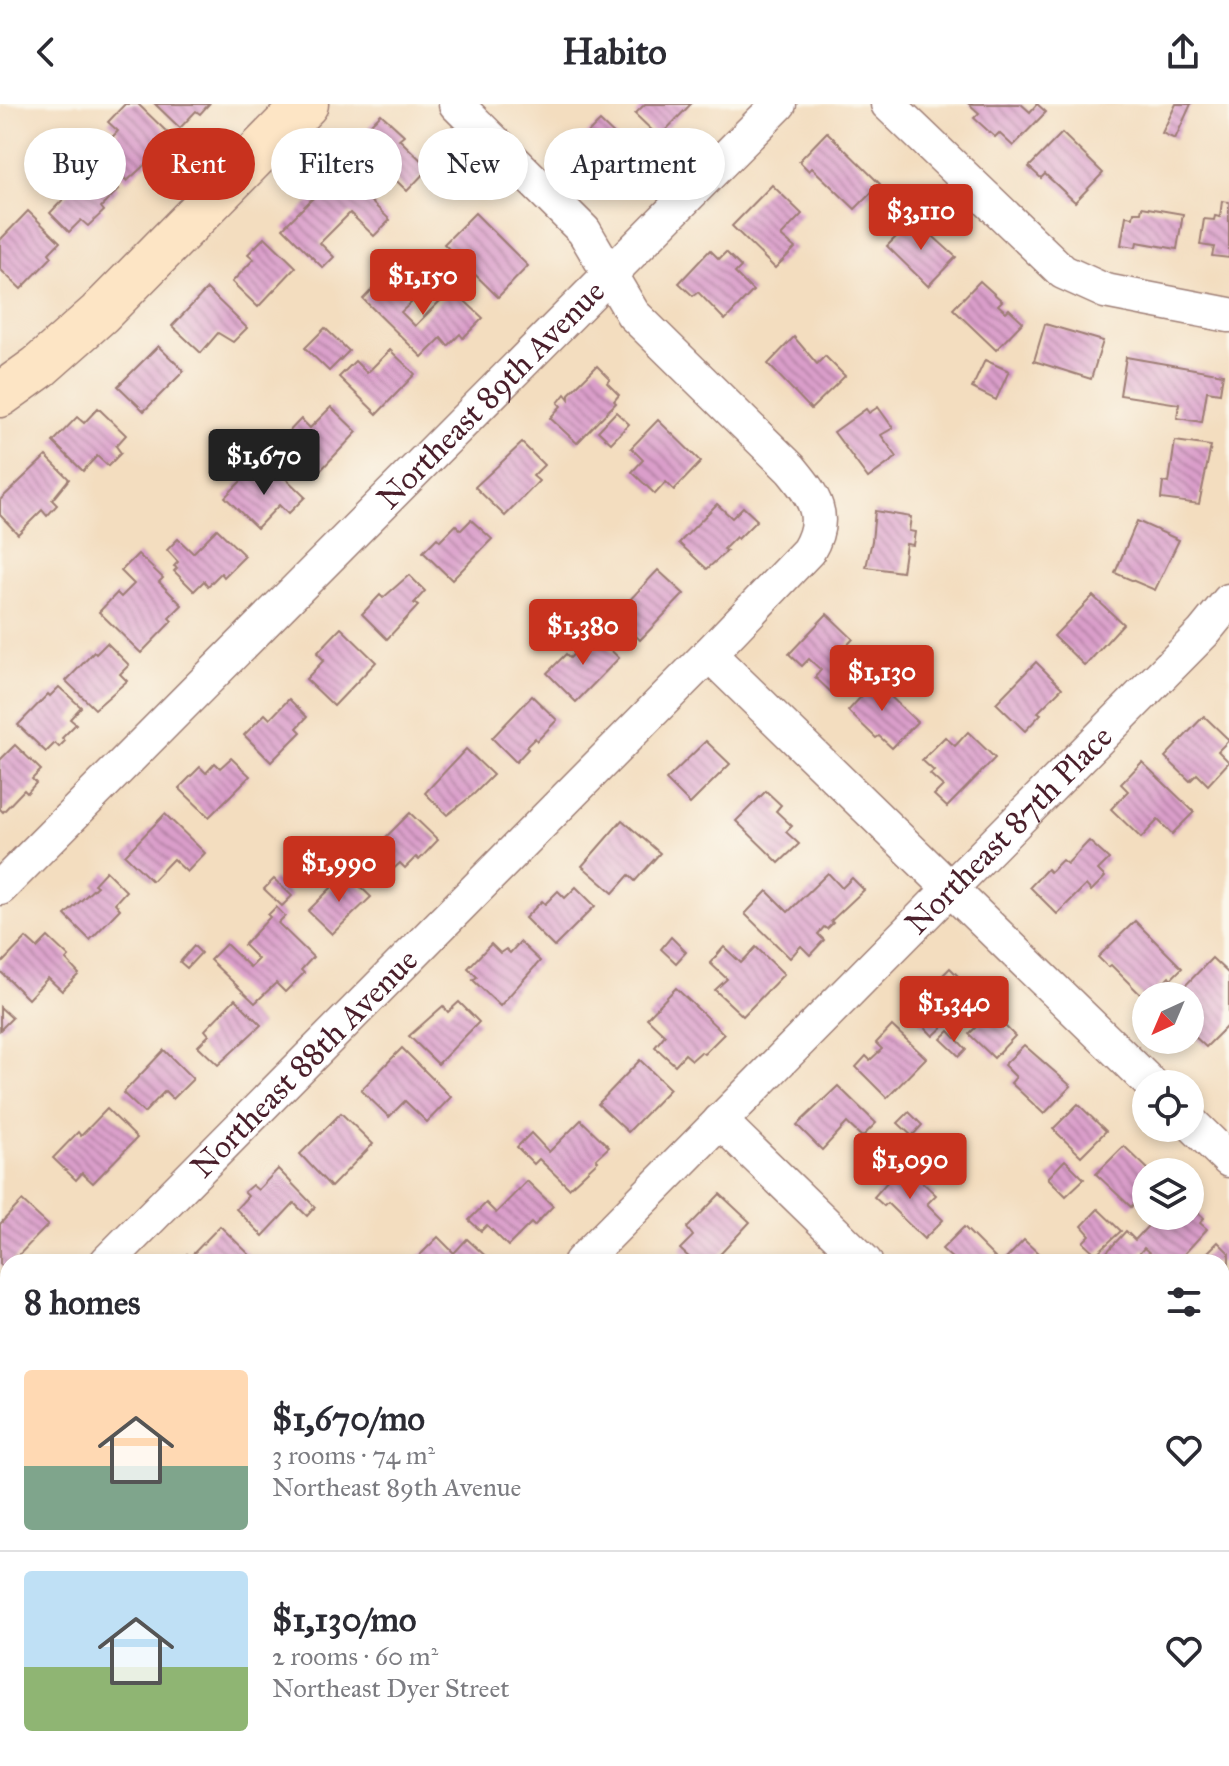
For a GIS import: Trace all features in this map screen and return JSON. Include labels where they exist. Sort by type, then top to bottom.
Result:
[{"type":"street","points":[[0,395],[39,367],[99,314],[306,104]]},
{"type":"street","points":[[456,104],[584,231],[610,274]]},
{"type":"street","name":"Northeast 89th Avenue","points":[[0,888],[779,104]]},
{"type":"street","points":[[888,104],[1063,272],[1105,291],[1229,315]]},
{"type":"street","name":"Northeast 88th Avenue","points":[[115,1254],[709,654],[808,551],[816,537],[820,522],[809,491],[791,469],[633,314],[610,274]]},
{"type":"street","name":"Northeast 87th Place","points":[[589,1254],[1203,633],[1229,601]]},
{"type":"street","points":[[709,654],[1137,1070]]},
{"type":"street","points":[[720,1121],[857,1254]]},
{"type":"street","points":[[1204,1136],[1229,1160]]},
{"type":"building","points":[[125,104],[138,104],[163,128],[142,128],[142,167],[127,181],[126,128],[115,128],[108,122]]},
{"type":"building","points":[[155,104],[209,104],[200,114],[196,111],[180,128]]},
{"type":"building","points":[[645,104],[691,104],[668,128],[650,128],[635,114]]},
{"type":"building","points":[[969,104],[1021,104],[1030,112],[1037,104],[1046,112],[1013,146],[999,133],[995,137],[974,118],[979,113]]},
{"type":"building","points":[[1176,104],[1191,104],[1175,139],[1162,133]]},
{"type":"building","points":[[381,114],[396,128],[369,128]]},
{"type":"building","points":[[600,121],[607,128],[593,128]]},
{"type":"building","points":[[827,132],[880,184],[855,209],[812,168],[809,171],[799,161]]},
{"type":"building","points":[[1062,133],[1103,173],[1075,202],[1045,174],[1041,178],[1029,167]]},
{"type":"building","points":[[402,142],[418,157],[418,180],[407,191],[402,186]]},
{"type":"building","points":[[772,185],[802,214],[781,236],[795,248],[775,268],[732,226]]},
{"type":"building","points":[[62,200],[108,200],[101,207],[104,211],[88,226],[81,220],[69,232],[50,213]]},
{"type":"building","points":[[311,200],[369,200],[390,220],[374,236],[350,213],[320,243],[334,257],[323,268],[283,228]]},
{"type":"building","points":[[1222,201],[1229,202],[1229,258],[1212,256],[1214,247],[1200,245],[1204,219],[1220,217]]},
{"type":"building","points":[[1142,207],[1183,214],[1177,249],[1137,242],[1136,247],[1121,245],[1126,216],[1133,217],[1134,212],[1141,212]]},
{"type":"building","points":[[28,211],[60,242],[49,253],[52,257],[21,289],[0,269],[0,240]]},
{"type":"building","points":[[475,213],[528,266],[498,297],[444,244]]},
{"type":"building","points":[[914,219],[956,257],[928,286],[887,246]]},
{"type":"building","points":[[265,237],[296,267],[258,307],[232,282],[254,259],[248,254]]},
{"type":"building","points":[[710,250],[719,259],[726,252],[741,267],[735,273],[753,291],[725,320],[698,292],[693,296],[679,283]]},
{"type":"building","points":[[385,276],[412,302],[401,312],[415,326],[452,289],[483,318],[463,338],[460,334],[448,346],[441,338],[422,357],[363,299]]},
{"type":"building","points":[[980,281],[1002,301],[998,305],[1006,312],[1009,309],[1023,322],[996,350],[953,309]]},
{"type":"building","points":[[207,289],[247,328],[233,342],[218,333],[201,353],[172,326]]},
{"type":"building","points":[[1045,324],[1103,341],[1091,379],[1034,361]]},
{"type":"building","points":[[325,328],[349,351],[329,371],[305,348]]},
{"type":"building","points":[[794,337],[817,364],[825,356],[845,376],[811,409],[768,364]]},
{"type":"building","points":[[158,346],[184,371],[144,411],[118,386]]},
{"type":"building","points":[[390,350],[415,374],[377,414],[339,377],[355,361],[367,373]]},
{"type":"building","points":[[1126,357],[1223,374],[1220,393],[1207,391],[1202,422],[1177,418],[1179,404],[1120,395]]},
{"type":"building","points":[[985,360],[1009,371],[996,400],[972,388]]},
{"type":"building","points":[[597,366],[610,379],[607,383],[619,395],[614,401],[616,403],[577,443],[550,418],[561,406],[558,403],[565,394],[569,399],[569,394]]},
{"type":"building","points":[[331,407],[357,432],[317,474],[281,440],[301,419],[310,428]]},
{"type":"building","points":[[878,407],[893,428],[881,435],[897,457],[868,478],[834,432],[866,409],[869,413]]},
{"type":"building","points":[[98,408],[126,435],[116,446],[121,453],[108,466],[97,456],[83,471],[53,442],[77,417],[84,423]]},
{"type":"building","points":[[616,412],[629,424],[611,443],[598,431]]},
{"type":"building","points":[[658,420],[701,462],[674,490],[666,482],[655,494],[632,472],[643,460],[631,448]]},
{"type":"building","points":[[1175,441],[1211,446],[1199,504],[1161,499],[1163,482],[1169,483]]},
{"type":"building","points":[[522,443],[544,465],[533,476],[539,481],[505,516],[475,487]]},
{"type":"building","points":[[46,456],[69,479],[52,500],[57,505],[47,516],[42,510],[18,534],[0,515],[0,500]]},
{"type":"building","points":[[275,468],[305,497],[288,514],[279,505],[257,528],[225,497],[250,472],[261,482]]},
{"type":"building","points":[[717,504],[732,518],[743,507],[757,520],[738,539],[736,537],[724,549],[727,551],[707,569],[679,543]]},
{"type":"building","points":[[875,511],[911,517],[909,531],[915,532],[913,545],[906,544],[902,572],[866,567]]},
{"type":"building","points":[[471,520],[492,539],[452,580],[423,552],[456,525],[461,530]]},
{"type":"building","points":[[1137,521],[1179,540],[1155,590],[1115,573]]},
{"type":"building","points":[[217,529],[245,556],[224,577],[221,573],[208,586],[204,581],[194,591],[174,571],[178,562],[167,550],[178,539],[193,553]]},
{"type":"building","points":[[138,554],[163,578],[159,582],[182,605],[169,618],[172,621],[141,653],[99,612],[117,593],[121,597],[134,584],[121,571]]},
{"type":"building","points":[[658,570],[684,594],[640,640],[619,619],[628,609],[624,606]]},
{"type":"building","points":[[409,575],[425,591],[414,603],[418,606],[387,639],[362,614],[380,595],[383,598]]},
{"type":"building","points":[[1093,596],[1123,624],[1085,666],[1054,636]]},
{"type":"building","points":[[827,614],[853,639],[835,658],[856,677],[836,697],[815,677],[821,670],[809,659],[802,666],[789,654]]},
{"type":"building","points":[[341,628],[376,662],[334,706],[306,679],[324,660],[317,653]]},
{"type":"building","points":[[593,633],[619,658],[576,702],[547,673],[566,654],[570,658]]},
{"type":"building","points":[[107,643],[129,665],[120,674],[127,681],[95,709],[66,681]]},
{"type":"building","points":[[1036,662],[1062,688],[1038,712],[1041,714],[1025,731],[996,703]]},
{"type":"building","points":[[882,674],[893,684],[886,692],[917,722],[892,748],[879,736],[876,738],[848,711]]},
{"type":"building","points":[[59,687],[81,707],[70,719],[76,724],[62,738],[65,741],[59,747],[55,743],[46,752],[18,725]]},
{"type":"building","points":[[532,696],[557,720],[537,741],[535,738],[526,747],[528,749],[516,762],[492,738]]},
{"type":"building","points":[[289,699],[307,717],[297,728],[301,732],[271,762],[244,735],[265,714],[270,719]]},
{"type":"building","points":[[1204,716],[1229,740],[1218,751],[1229,762],[1208,785],[1197,774],[1190,781],[1165,757]]},
{"type":"building","points":[[968,732],[995,758],[947,807],[934,795],[943,786],[930,774],[934,771],[922,760],[945,737],[955,746]]},
{"type":"building","points":[[706,741],[730,764],[690,804],[666,780]]},
{"type":"building","points":[[15,745],[41,770],[32,779],[36,783],[27,793],[24,790],[3,812],[0,809],[0,760]]},
{"type":"building","points":[[466,749],[493,775],[447,815],[425,793]]},
{"type":"building","points":[[231,758],[250,776],[209,817],[179,788],[200,767],[206,773],[215,763],[220,768]]},
{"type":"building","points":[[1142,762],[1194,812],[1172,834],[1158,820],[1141,838],[1111,809],[1128,791],[1121,784]]},
{"type":"building","points":[[766,791],[781,805],[776,811],[792,826],[786,832],[799,844],[779,863],[736,821]]},
{"type":"building","points":[[410,813],[438,840],[419,860],[416,857],[405,868],[400,863],[388,874],[368,855]]},
{"type":"building","points":[[165,814],[205,853],[187,872],[173,859],[152,881],[125,855]]},
{"type":"building","points":[[622,820],[660,853],[635,881],[629,875],[613,893],[582,866]]},
{"type":"building","points":[[1089,841],[1109,859],[1098,870],[1105,877],[1091,891],[1086,885],[1057,914],[1030,887],[1047,869],[1050,872],[1062,860],[1067,864]]},
{"type":"building","points":[[106,871],[126,891],[115,903],[120,909],[90,940],[65,915],[97,886],[94,884]]},
{"type":"building","points":[[346,873],[371,897],[332,934],[308,911]]},
{"type":"building","points":[[828,873],[842,888],[852,878],[864,890],[831,921],[833,923],[827,929],[824,927],[818,934],[824,940],[810,955],[801,946],[790,958],[745,914],[767,891],[788,912]]},
{"type":"building","points":[[274,879],[292,896],[282,906],[264,889]]},
{"type":"building","points":[[576,887],[595,906],[554,947],[525,918],[558,891],[565,898]]},
{"type":"building","points":[[276,907],[285,916],[278,923],[313,957],[301,970],[304,973],[285,992],[276,983],[255,1003],[210,960],[226,944],[250,967],[258,959],[244,945]]},
{"type":"building","points":[[1135,921],[1182,968],[1163,982],[1132,982],[1132,986],[1098,957]]},
{"type":"building","points":[[48,937],[69,957],[66,960],[79,974],[62,991],[48,978],[28,999],[0,971],[0,965],[26,938],[37,948]]},
{"type":"building","points":[[671,937],[686,952],[676,963],[661,949]]},
{"type":"building","points":[[520,942],[540,961],[500,1006],[473,980],[477,977],[468,968],[491,944],[500,953],[506,949],[510,953]]},
{"type":"building","points":[[194,946],[201,953],[187,968],[180,962]]},
{"type":"building","points":[[724,947],[741,963],[756,947],[784,974],[743,1016],[715,990],[727,979],[710,963]]},
{"type":"building","points":[[1212,958],[1229,974],[1229,1024],[1206,1047],[1204,982],[1189,982]]},
{"type":"building","points":[[950,968],[977,995],[933,1036],[914,1016],[934,990],[931,987]]},
{"type":"building","points":[[676,988],[724,1034],[704,1054],[701,1052],[692,1060],[685,1054],[675,1065],[655,1047],[665,1035],[647,1018]]},
{"type":"building","points":[[235,999],[261,1025],[218,1065],[198,1046],[209,1035],[205,1030]]},
{"type":"building","points":[[459,1002],[479,1022],[438,1064],[409,1036],[443,1006],[448,1012]]},
{"type":"building","points":[[0,1007],[12,1018],[0,1030]]},
{"type":"building","points":[[991,1012],[1015,1036],[994,1058],[969,1034]]},
{"type":"building","points":[[892,1026],[926,1058],[887,1098],[856,1067],[866,1056],[870,1060],[882,1049],[876,1043]]},
{"type":"building","points":[[949,1031],[966,1049],[959,1056],[941,1039]]},
{"type":"building","points":[[1024,1045],[1071,1086],[1044,1114],[1011,1083],[1016,1077],[1004,1065]]},
{"type":"building","points":[[402,1048],[451,1097],[427,1122],[405,1101],[389,1117],[361,1090]]},
{"type":"building","points":[[164,1050],[193,1079],[173,1099],[165,1091],[144,1113],[123,1093]]},
{"type":"building","points":[[640,1060],[670,1089],[628,1132],[598,1104]]},
{"type":"building","points":[[838,1086],[876,1123],[862,1137],[847,1123],[822,1150],[797,1125]]},
{"type":"building","points":[[1078,1104],[1106,1131],[1081,1156],[1053,1129]]},
{"type":"building","points":[[107,1109],[137,1138],[93,1183],[82,1173],[76,1180],[53,1158],[78,1132],[81,1136]]},
{"type":"building","points":[[909,1112],[922,1125],[912,1136],[898,1123]]},
{"type":"building","points":[[341,1113],[373,1144],[331,1187],[300,1154]]},
{"type":"building","points":[[581,1120],[609,1147],[569,1188],[539,1159],[534,1164],[517,1147],[531,1133],[549,1152]]},
{"type":"building","points":[[1124,1146],[1136,1158],[1132,1158],[1132,1206],[1131,1207],[1096,1174]]},
{"type":"building","points":[[1065,1160],[1084,1179],[1066,1196],[1048,1178]]},
{"type":"building","points":[[903,1164],[936,1195],[927,1204],[943,1220],[924,1239],[887,1203],[884,1206],[874,1197]]},
{"type":"building","points":[[278,1169],[315,1207],[307,1216],[294,1203],[263,1236],[236,1209],[248,1196],[244,1192],[252,1185],[258,1190]]},
{"type":"building","points":[[527,1181],[553,1206],[508,1246],[487,1225],[481,1231],[469,1220],[486,1203],[496,1213]]},
{"type":"building","points":[[720,1194],[750,1222],[720,1254],[685,1254],[680,1249],[693,1236],[687,1228]]},
{"type":"building","points":[[22,1201],[48,1225],[20,1254],[0,1254],[0,1224]]},
{"type":"building","points":[[1098,1209],[1121,1231],[1096,1254],[1083,1242],[1090,1235],[1082,1226]]},
{"type":"building","points":[[220,1226],[249,1254],[193,1254]]},
{"type":"building","points":[[1204,1226],[1207,1229],[1184,1254],[1151,1254],[1144,1248],[1139,1254],[1105,1254],[1126,1231],[1135,1240],[1144,1230],[1204,1230]]},
{"type":"building","points":[[964,1227],[991,1254],[947,1254],[942,1249]]},
{"type":"building","points":[[438,1237],[454,1253],[467,1239],[483,1254],[421,1254]]},
{"type":"building","points":[[1024,1240],[1039,1254],[1011,1254]]},
{"type":"building","points":[[1218,1242],[1229,1253],[1229,1254],[1206,1254]]}]
